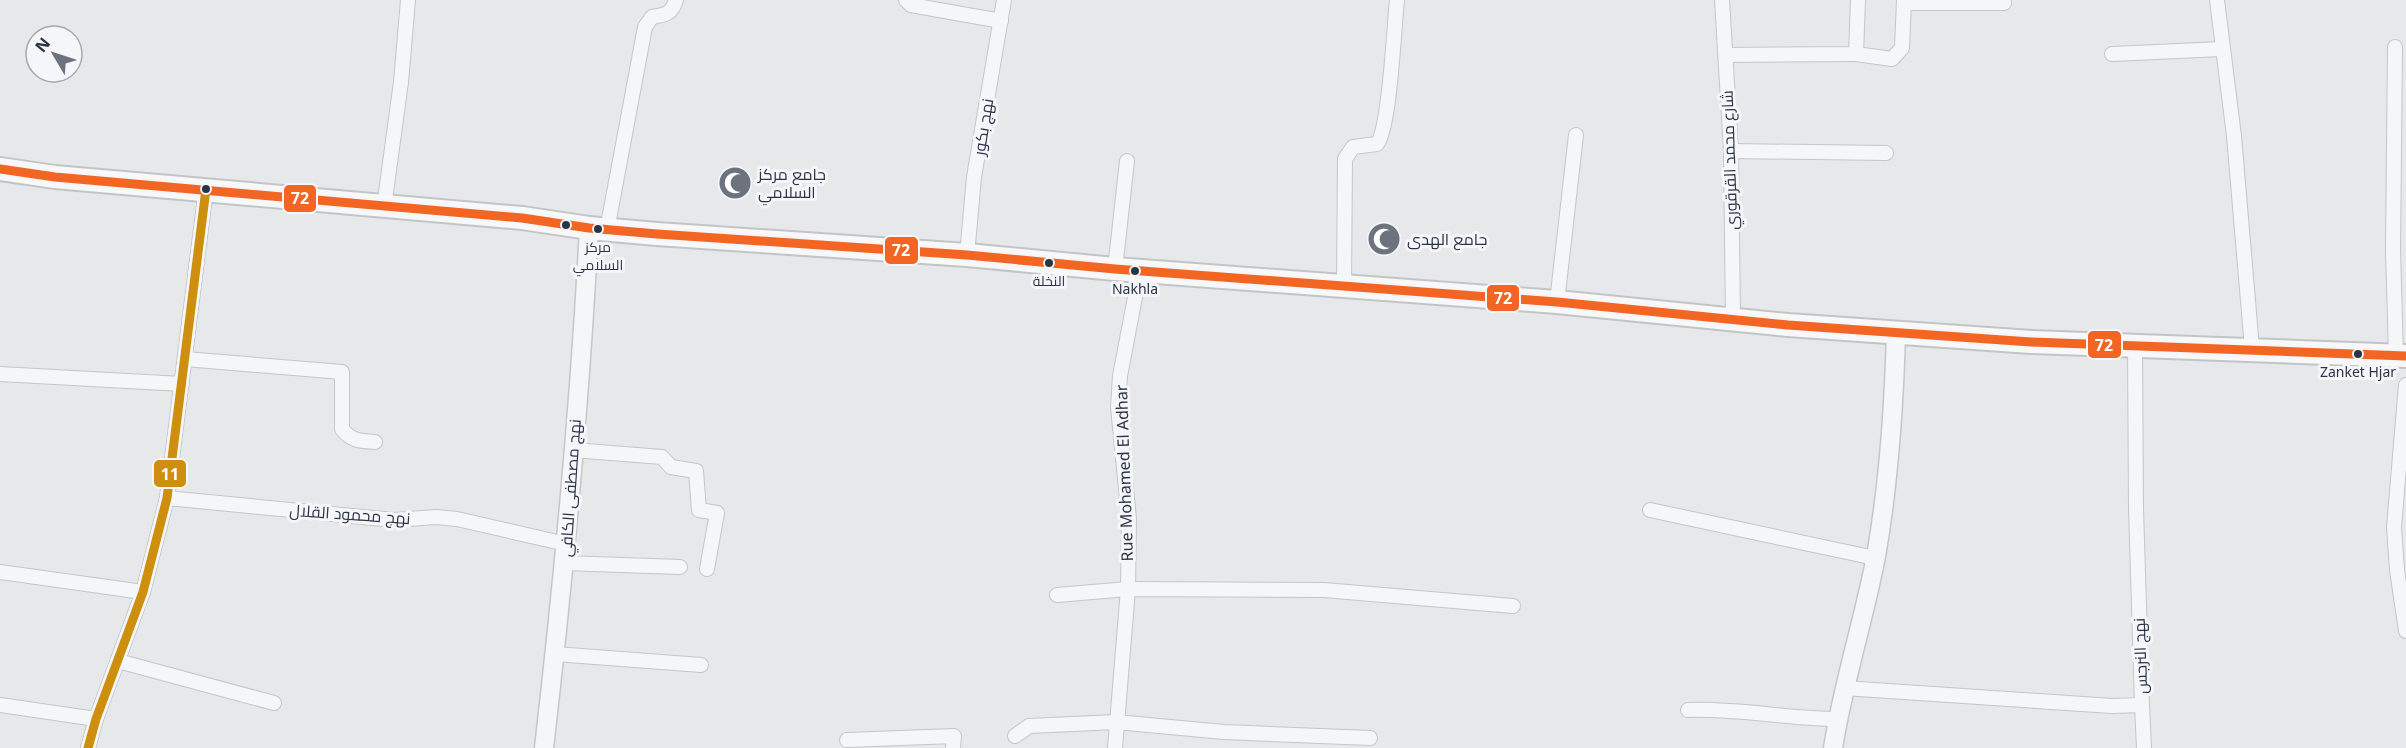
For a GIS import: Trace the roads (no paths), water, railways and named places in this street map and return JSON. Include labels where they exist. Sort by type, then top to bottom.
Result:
[{"type":"main road","points":[[0,169],[55,177],[522,218],[598,229],[966,255],[1140,271],[1557,302],[1733,320],[2031,342],[2253,348],[2320,354],[2401,356]]},
{"type":"street","points":[[384,207],[401,82],[408,0]]},
{"type":"street","points":[[598,229],[645,27],[652,17],[667,15],[676,0]]},
{"type":"street","points":[[906,0],[911,5],[1001,21]]},
{"type":"street","name":"نهج بكور","points":[[966,255],[974,177],[1004,0]]},
{"type":"street","points":[[1344,286],[1345,159],[1353,147],[1377,144],[1382,138],[1396,0]]},
{"type":"street","name":"شارع محمد القرقوري","points":[[1722,0],[1731,151],[1733,320]]},
{"type":"street","points":[[1856,54],[1858,0]]},
{"type":"street","points":[[2217,0],[2234,136],[2253,348]]},
{"type":"street","points":[[1726,55],[1856,54],[1892,59],[1902,48],[1904,2],[2004,3]]},
{"type":"street","points":[[2395,47],[2401,112],[2393,250],[2401,356]]},
{"type":"street","points":[[2112,54],[2222,49]]},
{"type":"street","points":[[1557,302],[1576,135]]},
{"type":"street","points":[[1731,151],[1886,153]]},
{"type":"street","points":[[1115,269],[1127,161]]},
{"type":"street","points":[[88,748],[96,719],[143,592],[167,498],[206,189]]},
{"type":"street","name":"نهج مصطفى الكافي","points":[[544,748],[566,544],[573,450],[598,229]]},
{"type":"street","name":"Rue Mohamed El Adhar","points":[[1115,748],[1128,589],[1129,519],[1118,406],[1124,350],[1140,271]]},
{"type":"street","points":[[1833,748],[1844,688],[1875,558],[1884,504],[1893,408],[1896,332]]},
{"type":"street","name":"نهج النرجس","points":[[1844,688],[2112,706],[2142,705],[2136,508],[2135,345]]},
{"type":"street","points":[[185,359],[342,372],[342,429],[348,437],[354,440],[375,442]]},
{"type":"street","points":[[0,374],[182,384]]},
{"type":"street","points":[[2406,385],[2394,527],[2403,588],[2406,632]]},
{"type":"street","points":[[573,450],[662,457],[671,467],[696,471],[699,510],[717,513],[707,569]]},
{"type":"street","name":"نهج محمود القلال","points":[[167,498],[394,520],[436,517],[456,519],[566,544]]},
{"type":"street","points":[[1650,510],[1875,558]]},
{"type":"street","points":[[564,563],[680,567]]},
{"type":"street","points":[[0,572],[143,592]]},
{"type":"street","points":[[1057,595],[1128,589],[1324,590],[1513,606]]},
{"type":"street","points":[[555,654],[701,665]]},
{"type":"street","points":[[118,661],[274,703]]},
{"type":"street","points":[[0,705],[96,719]]},
{"type":"street","points":[[2142,705],[2144,748]]},
{"type":"street","points":[[1688,710],[1721,709],[1793,718],[1838,718]]},
{"type":"street","points":[[1015,736],[1029,726],[1116,722],[1224,732],[1370,738]]},
{"type":"street","points":[[847,740],[954,736],[953,748]]},
{"type":"place","name":"جامع مركز السلامي","points":[[735,183]]},
{"type":"place","name":"مركز السلامي","points":[[598,229]]},
{"type":"place","name":"جامع الهدى","points":[[1384,239]]},
{"type":"place","name":"النخلة","points":[[1049,263]]},
{"type":"place","name":"Nakhla","points":[[1135,271]]},
{"type":"place","name":"Zanket Hjar","points":[[2358,354]]}]
